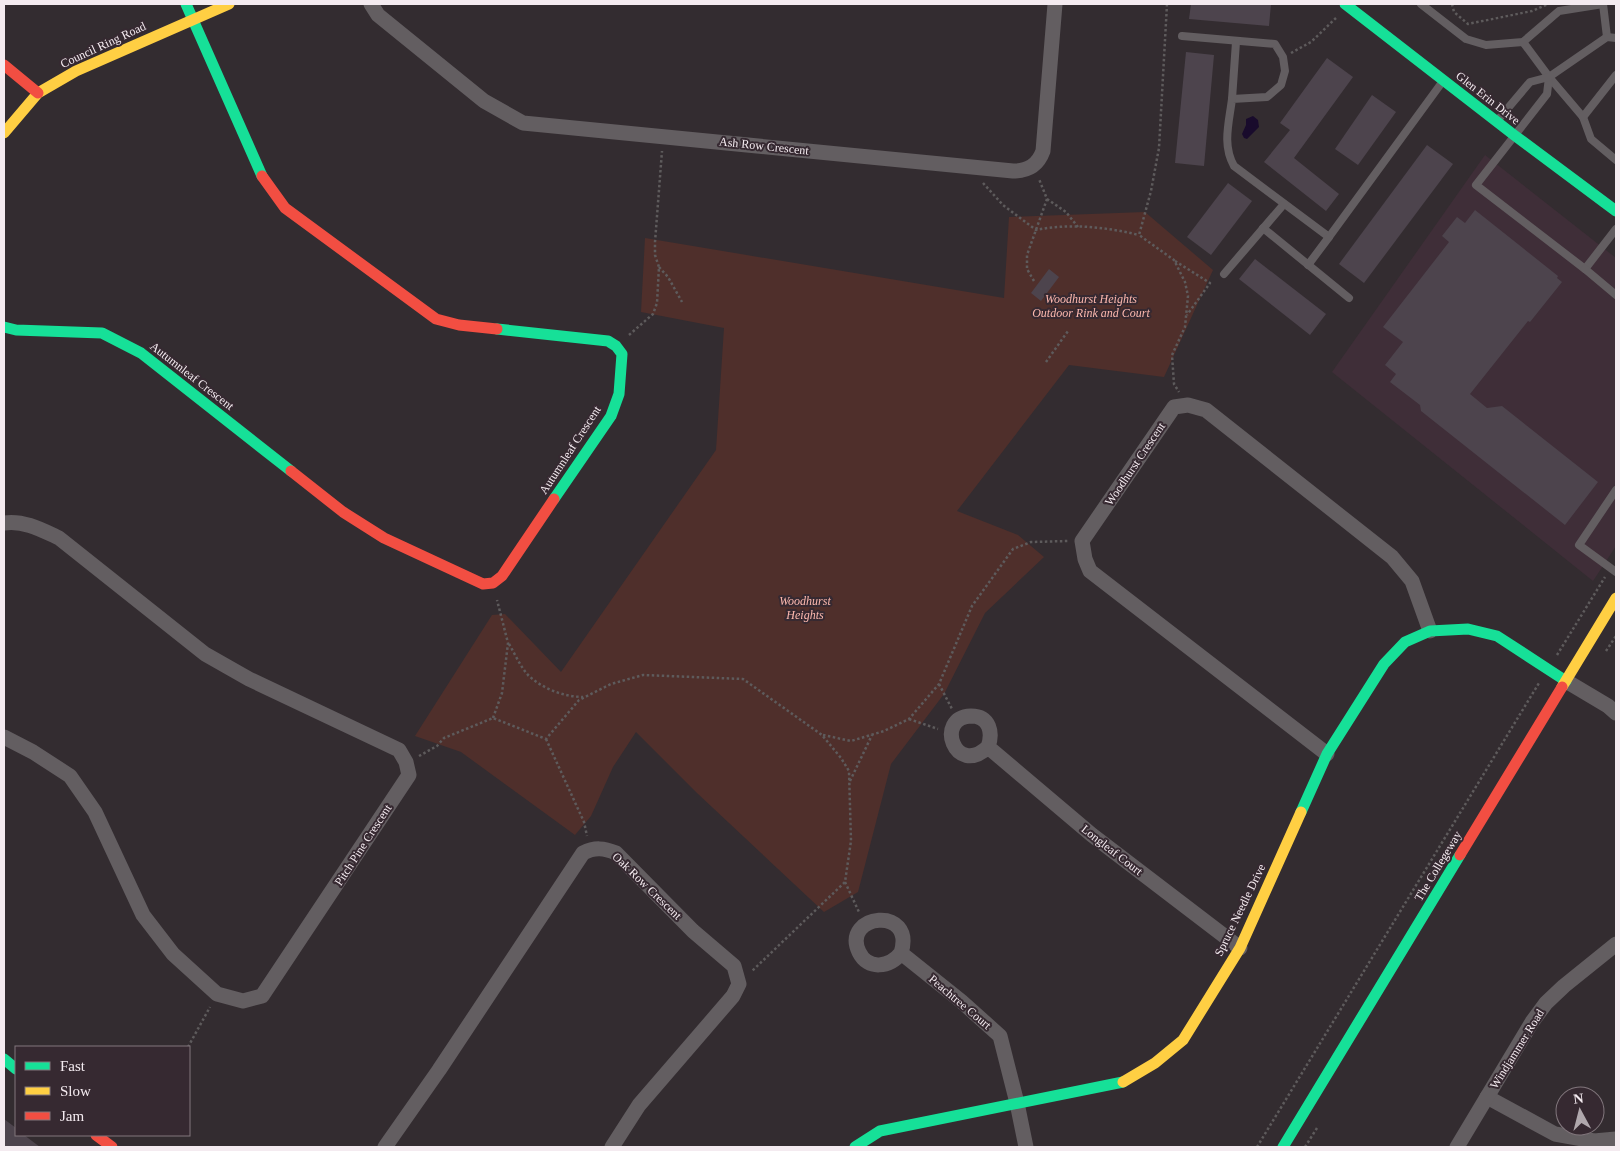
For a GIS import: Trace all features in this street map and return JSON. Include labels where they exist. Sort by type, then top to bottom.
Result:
[{"type":"street","points":[[186,4],[262,176],[285,208],[436,319],[458,325],[608,341],[616,346]]},
{"type":"street","name":"Council Ring Road","points":[[4,133],[38,93],[76,71],[229,4]]},
{"type":"street","name":"Ash Row Crescent","points":[[371,4],[378,16],[484,101],[523,123],[969,167],[1018,171],[1026,170],[1034,165]]},
{"type":"street","points":[[1034,165],[1044,146],[1055,4]]},
{"type":"street","name":"Glen Erin Drive","points":[[1346,4],[1443,81],[1616,212]]},
{"type":"street","points":[[4,64],[38,93]]},
{"type":"street","name":"Autumnleaf Crescent","points":[[4,327],[16,330],[102,334],[141,353],[343,512],[384,538],[483,584],[493,583],[502,576],[611,416],[619,394],[622,354],[616,346]]},
{"type":"street","points":[[1188,406],[1206,410],[1392,557],[1412,581],[1430,631]]},
{"type":"street","name":"Woodhurst Crescent","points":[[1082,541],[1174,407],[1188,406]]},
{"type":"street","points":[[4,523],[14,522],[38,528],[60,538],[205,654],[249,679],[399,750],[406,762]]},
{"type":"street","points":[[1082,541],[1084,559],[1090,571],[1327,754]]},
{"type":"street","name":"The Collegeway","points":[[1283,1147],[1616,598]]},
{"type":"street","name":"Spruce Needle Drive","points":[[855,1147],[880,1131],[1121,1083],[1155,1063],[1183,1040],[1240,948],[1327,754],[1384,664],[1405,642],[1430,631],[1468,629],[1497,636],[1566,681]]},
{"type":"street","points":[[1566,681],[1608,706],[1616,713]]},
{"type":"street","points":[[974,716],[984,720],[990,728],[992,738],[988,747],[982,753],[974,756],[966,756],[959,752],[951,738],[952,730],[956,723],[964,717],[974,716]]},
{"type":"street","name":"Pitch Pine Crescent","points":[[4,737],[33,752],[70,776],[95,812],[143,915],[173,954],[217,994],[243,1001],[262,996],[408,775],[406,762]]},
{"type":"street","name":"Longleaf Court","points":[[988,747],[1092,835],[1240,948]]},
{"type":"street","points":[[385,1147],[439,1070],[583,853],[591,849]]},
{"type":"street","name":"Oak Row Crescent","points":[[591,849],[604,849],[616,853],[693,931],[734,966],[739,984]]},
{"type":"street","points":[[881,919],[889,921],[900,931],[903,938],[901,953],[896,960],[880,966],[865,960],[859,953],[857,945],[860,929],[866,923],[881,919]]},
{"type":"street","name":"Windjammer Road","points":[[1457,1147],[1532,1022],[1546,1003],[1616,944]]},
{"type":"street","name":"Peachtree Court","points":[[901,953],[961,1001],[1000,1036],[1026,1147]]},
{"type":"street","points":[[612,1147],[639,1105],[733,996],[739,984]]},
{"type":"street","points":[[4,1059],[15,1069]]},
{"type":"street","points":[[1487,1097],[1555,1134],[1594,1140],[1616,1138]]},
{"type":"street","points":[[97,1136],[112,1147]]},
{"type":"lane","points":[[1421,4],[1466,38],[1486,44],[1523,42],[1558,11],[1603,4],[1606,37]]},
{"type":"lane","points":[[1182,36],[1275,44],[1284,57],[1285,71],[1281,85],[1267,97],[1232,99]]},
{"type":"lane","points":[[1497,121],[1530,82],[1549,77],[1606,37],[1616,38]]},
{"type":"lane","points":[[1236,42],[1232,99],[1226,144],[1228,156],[1234,166],[1329,238]]},
{"type":"lane","points":[[1523,42],[1549,77],[1583,117],[1591,139],[1616,160]]},
{"type":"lane","points":[[1583,117],[1616,75]]},
{"type":"lane","points":[[1549,77],[1547,94],[1476,185],[1616,294]]},
{"type":"lane","points":[[1308,265],[1443,81]]},
{"type":"lane","points":[[1224,274],[1284,204]]},
{"type":"lane","points":[[1263,228],[1348,298]]},
{"type":"lane","points":[[1585,269],[1616,230]]},
{"type":"lane","points":[[1613,570],[1579,545],[1616,490]]},
{"type":"path","points":[[1139,235],[1151,191],[1159,148],[1167,4]]},
{"type":"path","points":[[1284,57],[1311,42],[1326,29],[1346,4]]},
{"type":"path","points":[[1452,4],[1454,12],[1468,24],[1532,11],[1548,4]]},
{"type":"path","points":[[663,136],[655,256],[659,267],[668,277],[682,302]]},
{"type":"path","points":[[1034,165],[1047,199],[1066,212],[1078,228]]},
{"type":"path","points":[[969,167],[1003,205],[1036,230],[1055,226],[1121,230],[1139,235],[1210,283],[1186,316]]},
{"type":"path","points":[[1034,281],[1027,269],[1027,255],[1047,199]]},
{"type":"path","points":[[1174,260],[1185,282],[1188,296],[1185,327],[1172,355],[1174,384],[1188,406]]},
{"type":"path","points":[[616,346],[653,314],[656,303],[659,267]]},
{"type":"path","points":[[1046,362],[1068,331]]},
{"type":"path","points":[[822,735],[851,741],[884,731],[908,719],[939,684],[972,606],[1012,549],[1031,542],[1082,541]]},
{"type":"path","points":[[1557,655],[1613,570]]},
{"type":"path","points":[[493,583],[508,643],[528,675],[553,692],[572,697],[585,697]]},
{"type":"path","points":[[493,718],[502,694],[508,643]]},
{"type":"path","points":[[546,739],[579,700],[611,684],[644,675],[743,679],[822,735],[849,771],[851,841],[845,882],[866,923]]},
{"type":"path","points":[[908,719],[938,729],[956,723],[953,710],[939,684]]},
{"type":"path","points":[[1257,1147],[1538,686]]},
{"type":"path","points":[[406,762],[437,746],[444,738],[493,718],[546,739],[584,822],[591,849]]},
{"type":"path","points":[[850,782],[872,735]]},
{"type":"path","points":[[739,984],[845,882]]},
{"type":"path","points":[[189,1046],[217,994]]},
{"type":"shaded area","points":[[1253,116],[1258,120],[1259,127],[1247,139],[1244,138],[1242,134],[1246,125],[1246,119]]},
{"type":"shaded area","points":[[1485,155],[1616,258],[1616,546],[1593,581],[1332,372]]},
{"type":"green space","name":"Woodhurst Heights","points":[[1145,212],[1213,270],[1164,377],[1069,365],[957,511],[1018,535],[1044,557],[985,613],[944,694],[891,764],[858,892],[824,912],[697,793],[636,732],[613,767],[591,816],[575,835],[461,752],[415,736],[492,615],[505,614],[561,672],[716,450],[724,328],[641,312],[645,238],[1004,298],[1009,217]]},
{"type":"building","points":[[1191,4],[1271,4],[1269,26],[1189,19]]},
{"type":"building","points":[[1186,52],[1214,55],[1204,166],[1175,163]]},
{"type":"building","points":[[1327,58],[1353,77],[1294,158],[1339,194],[1326,211],[1264,162],[1290,130],[1280,123]]},
{"type":"building","points":[[1372,95],[1396,112],[1358,165],[1335,149]]},
{"type":"building","points":[[1427,145],[1453,164],[1364,283],[1339,264]]},
{"type":"building","points":[[1228,183],[1252,201],[1211,255],[1187,237]]},
{"type":"building","points":[[1475,210],[1558,276],[1557,278],[1562,282],[1530,322],[1528,321],[1470,394],[1487,408],[1502,406],[1598,482],[1565,525],[1421,411],[1420,405],[1390,382],[1396,374],[1385,365],[1403,342],[1383,327],[1449,242],[1442,236],[1457,217],[1465,223]]},
{"type":"building","points":[[1255,259],[1326,314],[1310,335],[1239,279]]},
{"type":"building","points":[[1049,269],[1059,277],[1041,301],[1031,293]]},
{"type":"building","points":[[4,1119],[15,1127],[15,1136],[25,1136],[40,1147],[4,1147]]},
{"type":"traffic: fast","points":[[186,4],[262,176]]},
{"type":"traffic: fast","points":[[1345,4],[1514,135],[1616,211]]},
{"type":"traffic: fast","points":[[4,327],[16,330],[102,333],[141,353],[291,471]]},
{"type":"traffic: fast","points":[[497,329],[608,341],[616,346],[622,354],[619,394],[611,416],[554,499]]},
{"type":"traffic: fast","points":[[1301,812],[1327,754],[1384,664],[1405,642],[1430,631],[1468,629],[1497,636],[1566,681]]},
{"type":"traffic: fast","points":[[1283,1147],[1460,855]]},
{"type":"traffic: fast","points":[[4,1059],[15,1068]]},
{"type":"traffic: fast","points":[[855,1147],[880,1131],[1123,1082]]},
{"type":"traffic: slow","points":[[4,133],[38,93],[76,71],[229,4]]},
{"type":"traffic: slow","points":[[1562,687],[1616,598]]},
{"type":"traffic: slow","points":[[1123,1082],[1155,1063],[1183,1040],[1240,948],[1301,812]]},
{"type":"traffic: jam","points":[[4,65],[38,93]]},
{"type":"traffic: jam","points":[[262,176],[285,208],[436,319],[459,325],[497,329]]},
{"type":"traffic: jam","points":[[291,471],[343,512],[384,538],[483,584],[493,583],[502,576],[554,499]]},
{"type":"traffic: jam","points":[[1460,855],[1562,687]]},
{"type":"traffic: jam","points":[[97,1136],[112,1147]]},
{"type":"park label","name":"Woodhurst Heights Outdoor Rink and Court","points":[[1091,306]]}]
